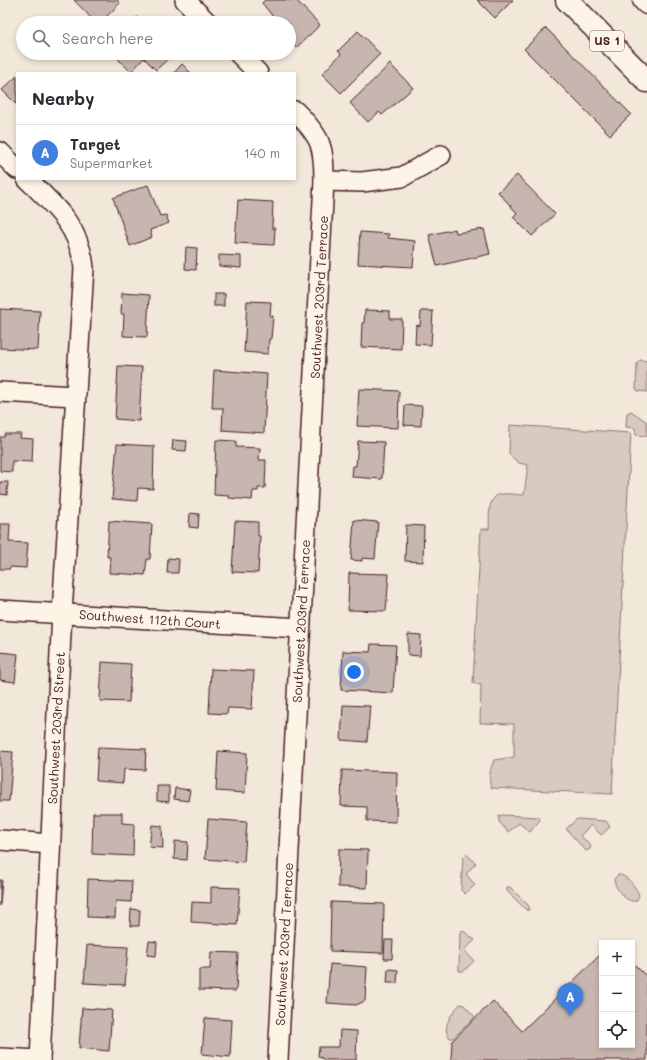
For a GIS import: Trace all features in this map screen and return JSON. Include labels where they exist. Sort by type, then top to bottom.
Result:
[{"type":"highway","name":"US 1","points":[[567,0],[647,81]]},
{"type":"highway","points":[[644,0],[647,4]]},
{"type":"street","points":[[185,0],[201,16]]},
{"type":"street","points":[[245,60],[257,72]]},
{"type":"street","name":"Southwest 203rd Terrace","points":[[278,1060],[324,181],[324,159],[322,145],[315,132],[296,112]]},
{"type":"street","points":[[0,152],[16,168]]},
{"type":"street","points":[[324,181],[362,182],[402,177],[441,156]]},
{"type":"street","name":"Southwest 203rd Street","points":[[29,180],[58,209],[78,240],[82,254],[83,289],[62,614],[40,1060]]},
{"type":"street","points":[[0,392],[75,396]]},
{"type":"street","name":"Southwest 112th Court","points":[[0,610],[300,628]]},
{"type":"street","points":[[0,840],[50,844]]},
{"type":"street","points":[[0,1058],[40,1060]]},
{"type":"shaded area","points":[[640,360],[647,361],[647,392],[638,391],[636,389],[637,363]]},
{"type":"shaded area","points":[[631,411],[647,422],[647,436],[636,435],[635,428],[626,427],[627,413]]},
{"type":"shaded area","points":[[510,425],[631,433],[612,794],[491,788],[490,774],[494,760],[514,757],[514,724],[480,723],[481,685],[473,683],[481,529],[489,529],[489,514],[493,499],[502,494],[524,495],[528,465],[519,463],[509,455]]},
{"type":"shaded area","points":[[499,816],[538,817],[540,820],[530,832],[519,823],[508,832],[499,822]]},
{"type":"shaded area","points":[[577,819],[606,821],[610,827],[601,835],[591,825],[580,836],[591,845],[590,849],[586,851],[566,829]]},
{"type":"shaded area","points":[[466,854],[476,863],[466,874],[475,885],[465,894],[461,890],[463,857]]},
{"type":"shaded area","points":[[618,875],[628,879],[634,886],[639,896],[636,901],[625,898],[616,887],[614,879]]},
{"type":"shaded area","points":[[507,887],[510,887],[529,906],[529,910],[526,910],[507,891]]},
{"type":"shaded area","points":[[462,930],[475,940],[464,950],[474,961],[464,971],[459,971],[460,932]]},
{"type":"shaded area","points":[[460,1004],[464,1005],[475,1017],[453,1038],[450,1038],[446,1030],[447,1025],[451,1016]]},
{"type":"building","points":[[74,0],[117,0],[120,3],[107,16],[89,16]]},
{"type":"building","points":[[265,0],[296,0],[320,25],[296,48],[296,16],[272,16],[262,3]]},
{"type":"building","points":[[477,0],[513,0],[495,18]]},
{"type":"building","points":[[546,28],[631,114],[610,135],[524,49]]},
{"type":"building","points":[[358,31],[380,54],[341,93],[322,74],[341,54],[338,51]]},
{"type":"building","points":[[119,60],[142,60],[131,72]]},
{"type":"building","points":[[146,60],[167,60],[156,70]]},
{"type":"building","points":[[182,64],[190,72],[175,72]]},
{"type":"building","points":[[390,64],[413,88],[382,115],[379,112],[368,122],[350,103]]},
{"type":"building","points":[[16,77],[16,104],[2,90]]},
{"type":"building","points":[[517,175],[555,214],[532,236],[513,217],[517,213],[498,192]]},
{"type":"building","points":[[148,185],[160,216],[166,215],[169,223],[150,230],[152,237],[130,246],[113,198]]},
{"type":"building","points":[[238,200],[273,202],[272,228],[275,228],[274,245],[235,243]]},
{"type":"building","points":[[455,229],[456,233],[484,229],[490,254],[437,266],[429,235]]},
{"type":"building","points":[[360,232],[389,234],[388,238],[415,241],[413,267],[358,264]]},
{"type":"building","points":[[186,247],[197,248],[196,270],[185,269]]},
{"type":"building","points":[[219,255],[241,256],[241,268],[219,266]]},
{"type":"building","points":[[122,293],[149,295],[147,337],[123,336],[124,314],[121,314]]},
{"type":"building","points":[[214,294],[224,294],[224,306],[214,306]]},
{"type":"building","points":[[247,301],[271,302],[270,316],[273,316],[268,354],[244,352]]},
{"type":"building","points":[[0,309],[40,311],[38,350],[0,348]]},
{"type":"building","points":[[365,310],[390,311],[390,319],[402,319],[401,349],[361,347],[362,323],[364,323]]},
{"type":"building","points":[[421,311],[433,311],[431,345],[415,344],[416,325],[420,326]]},
{"type":"building","points":[[118,366],[142,367],[139,421],[115,419]]},
{"type":"building","points":[[214,370],[267,374],[264,433],[222,430],[223,408],[212,408]]},
{"type":"building","points":[[359,389],[399,391],[398,428],[357,426]]},
{"type":"building","points":[[405,405],[422,406],[421,426],[404,425]]},
{"type":"building","points":[[5,434],[21,434],[20,438],[33,439],[32,462],[12,461],[12,472],[0,471],[0,437],[4,437]]},
{"type":"building","points":[[173,440],[187,441],[186,451],[172,450]]},
{"type":"building","points":[[216,440],[236,441],[236,447],[260,448],[259,460],[266,460],[265,488],[258,488],[258,491],[253,491],[252,500],[214,495]]},
{"type":"building","points":[[358,441],[384,442],[382,479],[352,477],[353,466],[356,466]]},
{"type":"building","points":[[117,444],[154,446],[153,489],[138,488],[137,501],[112,499]]},
{"type":"building","points":[[0,482],[8,482],[7,495],[0,494]]},
{"type":"building","points":[[190,513],[199,514],[198,528],[189,527]]},
{"type":"building","points":[[354,520],[378,522],[375,559],[362,558],[362,561],[351,560]]},
{"type":"building","points":[[109,521],[152,524],[150,559],[147,559],[145,575],[109,573],[110,557],[107,557]]},
{"type":"building","points":[[235,521],[258,522],[258,536],[260,536],[258,573],[232,572]]},
{"type":"building","points":[[0,524],[10,524],[9,542],[28,543],[26,568],[10,567],[10,569],[0,569]]},
{"type":"building","points":[[406,525],[424,526],[423,562],[405,561]]},
{"type":"building","points":[[168,558],[179,559],[178,573],[167,573]]},
{"type":"building","points":[[349,573],[389,574],[386,611],[348,610]]},
{"type":"building","points":[[408,634],[421,635],[420,656],[408,655]]},
{"type":"building","points":[[371,644],[396,645],[393,693],[341,690],[343,651],[370,652]]},
{"type":"building","points":[[0,652],[18,654],[15,682],[0,680]]},
{"type":"building","points":[[102,662],[131,664],[129,702],[100,701]]},
{"type":"building","points":[[211,669],[254,671],[252,709],[228,708],[227,714],[209,713]]},
{"type":"building","points":[[343,705],[370,706],[367,742],[341,740]]},
{"type":"building","points":[[98,747],[146,749],[145,770],[124,769],[123,783],[96,781]]},
{"type":"building","points":[[0,751],[13,752],[9,801],[0,801]]},
{"type":"building","points":[[218,751],[247,753],[245,793],[216,791]]},
{"type":"building","points":[[342,770],[397,772],[396,822],[367,821],[367,807],[341,806]]},
{"type":"building","points":[[157,786],[169,786],[169,802],[157,801]]},
{"type":"building","points":[[175,788],[190,790],[188,801],[174,799]]},
{"type":"building","points":[[93,813],[122,813],[122,823],[134,824],[133,856],[92,854]]},
{"type":"building","points":[[208,819],[247,822],[244,862],[205,859]]},
{"type":"building","points":[[152,825],[162,826],[163,848],[149,847]]},
{"type":"building","points":[[175,841],[188,842],[187,860],[174,859]]},
{"type":"building","points":[[339,849],[368,850],[367,888],[338,887]]},
{"type":"building","points":[[88,879],[132,881],[131,902],[116,901],[115,918],[87,917]]},
{"type":"building","points":[[0,880],[2,880],[0,906]]},
{"type":"building","points":[[211,887],[240,888],[237,925],[191,922],[192,902],[211,903]]},
{"type":"building","points":[[331,902],[384,904],[383,953],[330,951]]},
{"type":"building","points":[[131,909],[140,910],[139,926],[130,926]]},
{"type":"building","points":[[385,940],[393,940],[392,959],[384,959]]},
{"type":"building","points":[[149,941],[157,942],[156,956],[147,955]]},
{"type":"building","points":[[87,945],[128,947],[125,985],[84,983]]},
{"type":"building","points":[[211,952],[238,953],[236,991],[199,990],[199,969],[210,969]]},
{"type":"building","points":[[599,956],[599,1048],[635,1048],[635,965],[647,977],[647,1060],[451,1060],[452,1041],[493,1001],[522,1031]]},
{"type":"building","points":[[330,964],[367,967],[365,1001],[356,1005],[327,1003]]},
{"type":"building","points":[[388,969],[398,970],[397,983],[387,983]]},
{"type":"building","points":[[82,1008],[112,1010],[109,1051],[79,1048]]},
{"type":"building","points":[[205,1018],[232,1020],[230,1057],[202,1054]]},
{"type":"building","points":[[340,1030],[357,1031],[356,1060],[325,1060],[318,1056],[319,1047],[339,1047]]},
{"type":"place","name":"Target","points":[[570,1016]]}]
